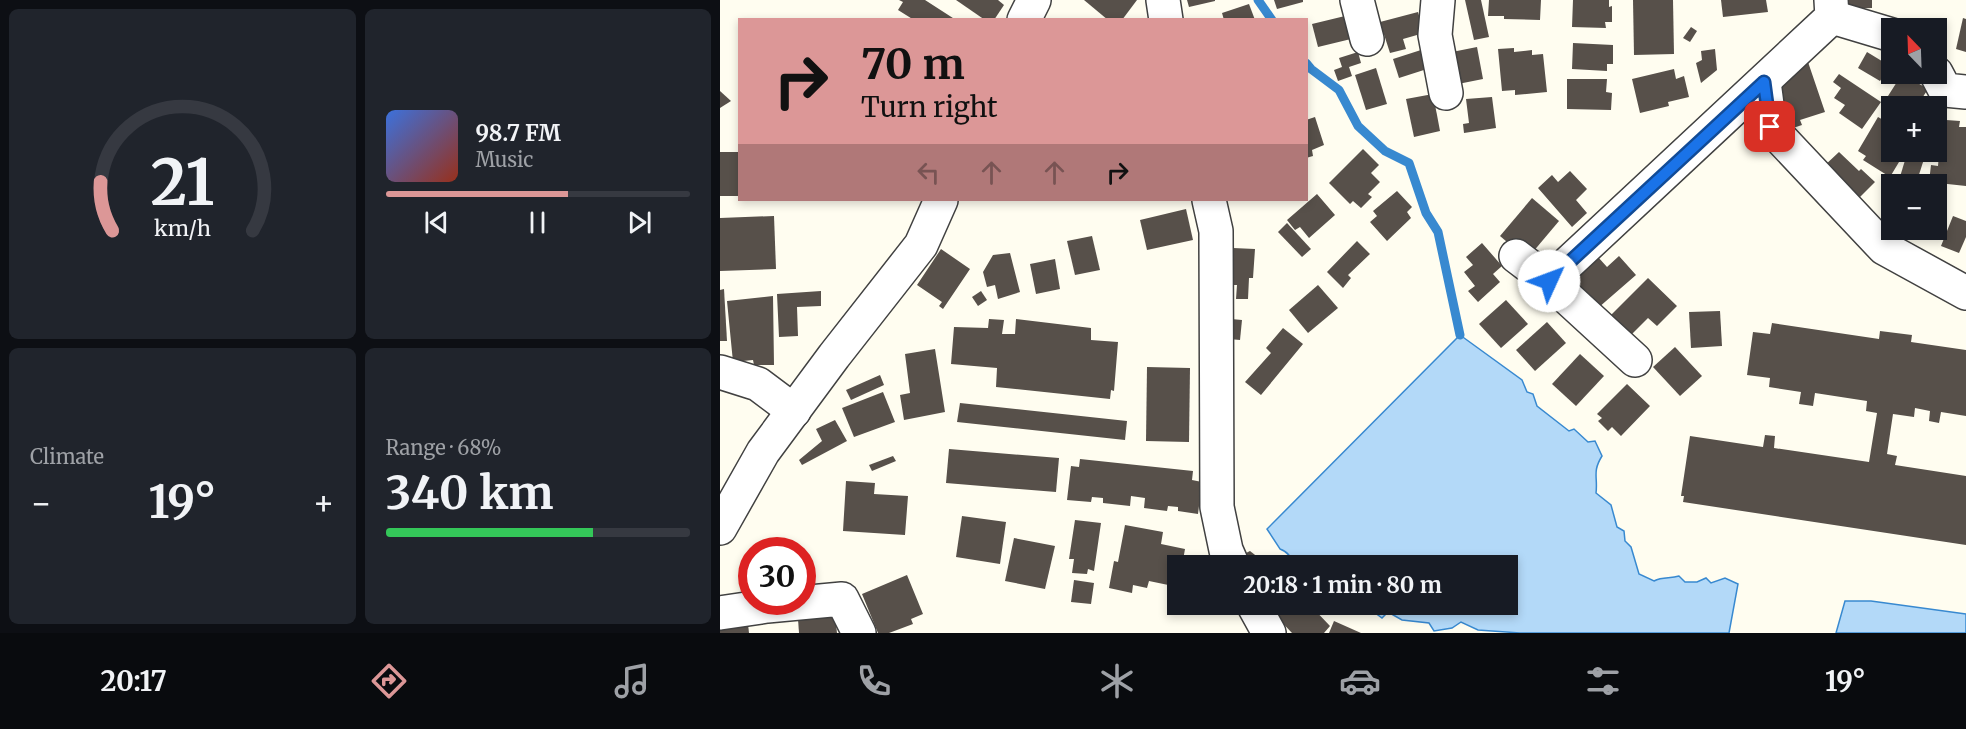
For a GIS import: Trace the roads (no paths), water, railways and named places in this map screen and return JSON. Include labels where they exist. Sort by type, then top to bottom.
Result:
[{"type":"street","points":[[1025,18],[1034,0]]},
{"type":"street","points":[[1163,0],[1166,18]]},
{"type":"street","points":[[1357,0],[1367,39]]},
{"type":"street","points":[[1438,0],[1435,35],[1446,93]]},
{"type":"street","points":[[1549,281],[1764,82],[1832,8],[1881,30]]},
{"type":"street","points":[[1764,82],[1770,127],[1884,248],[1966,293]]},
{"type":"street","points":[[1942,84],[1945,90],[1966,92]]},
{"type":"street","points":[[720,528],[763,452],[921,245],[941,201]]},
{"type":"street","points":[[1209,201],[1216,231],[1217,507],[1228,555]]},
{"type":"street","points":[[1516,256],[1549,281],[1635,360]]},
{"type":"street","points":[[720,372],[758,384],[794,411]]},
{"type":"street","points":[[720,614],[769,620],[843,599],[859,633]]},
{"type":"street","points":[[1259,615],[1269,633]]},
{"type":"water","points":[[1460,335],[1522,380],[1527,392],[1533,394],[1537,406],[1569,431],[1574,429],[1588,442],[1595,441],[1602,456],[1596,471],[1596,493],[1611,505],[1617,527],[1624,531],[1625,541],[1631,547],[1639,574],[1654,581],[1679,576],[1685,582],[1697,582],[1706,578],[1711,583],[1725,578],[1738,584],[1729,633],[1520,633],[1478,630],[1461,622],[1452,628],[1434,631],[1429,623],[1402,620],[1393,615],[1518,615],[1518,555],[1289,555],[1280,549],[1267,529]]},
{"type":"water","points":[[1845,601],[1871,601],[1966,614],[1966,633],[1836,633]]},
{"type":"waterway","points":[[1258,0],[1271,18]]},
{"type":"waterway","points":[[1308,65],[1339,90],[1358,126],[1385,151],[1409,163],[1426,213],[1438,232],[1460,335]]}]
